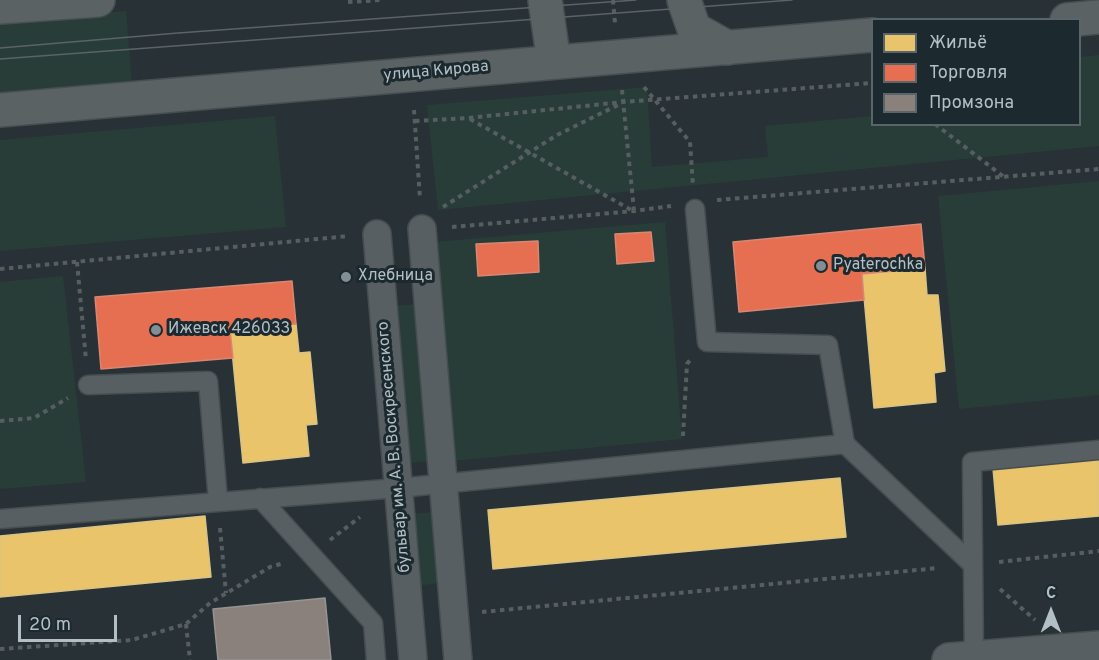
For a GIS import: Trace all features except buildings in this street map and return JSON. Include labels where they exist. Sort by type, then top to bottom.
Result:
[{"type":"main road","points":[[0,7],[98,0]]},
{"type":"main road","points":[[545,0],[554,62]]},
{"type":"main road","points":[[684,0],[694,29],[728,48]]},
{"type":"main road","points":[[1081,19],[1099,17]]},
{"type":"main road","name":"улица Кирова","points":[[0,110],[871,35]]},
{"type":"street","points":[[422,225],[459,660]]},
{"type":"street","name":"бульвар им. А. В. Воскресенского","points":[[377,234],[413,660]]},
{"type":"street","points":[[961,659],[1085,649]]},
{"type":"lane","points":[[695,206],[707,342],[828,345],[845,444],[973,565]]},
{"type":"lane","points":[[88,385],[208,381],[218,501]]},
{"type":"lane","points":[[0,519],[399,488],[845,444]]},
{"type":"lane","points":[[961,659],[973,565],[972,462],[1099,450]]},
{"type":"lane","points":[[261,498],[373,623],[376,660]]},
{"type":"path","points":[[348,3],[381,0]]},
{"type":"path","points":[[613,0],[634,211]]},
{"type":"path","points":[[619,57],[690,142],[695,206]]},
{"type":"path","points":[[415,121],[468,118],[623,102],[871,84]]},
{"type":"path","points":[[422,225],[557,135],[623,102]]},
{"type":"path","points":[[414,110],[422,225]]},
{"type":"path","points":[[468,118],[634,211]]},
{"type":"path","points":[[938,126],[1004,177]]},
{"type":"path","points":[[422,225],[695,206],[1099,169]]},
{"type":"path","points":[[0,269],[377,234]]},
{"type":"path","points":[[0,421],[34,418],[88,385],[77,262]]},
{"type":"path","points":[[681,460],[687,364],[707,342]]},
{"type":"path","points":[[0,649],[132,640],[186,624],[210,603],[270,567],[312,555],[399,488]]},
{"type":"path","points":[[218,501],[226,593]]},
{"type":"path","points":[[455,615],[1099,551]]},
{"type":"path","points":[[973,565],[1085,649]]},
{"type":"path","points":[[186,624],[190,660]]},
{"type":"green space","points":[[126,11],[132,86],[0,96],[0,21]]},
{"type":"green space","points":[[1099,55],[1099,146],[438,210],[427,105],[647,87],[652,167],[768,157],[765,126],[871,116],[871,126],[1081,126],[1081,57]]},
{"type":"green space","points":[[275,116],[286,227],[0,251],[0,140]]},
{"type":"green space","points":[[1099,181],[1099,395],[959,409],[938,196]]},
{"type":"green space","points":[[665,222],[682,439],[442,462],[422,243]]},
{"type":"green space","points":[[63,276],[86,482],[0,489],[0,282]]},
{"type":"green space","points":[[417,304],[431,461],[406,463],[393,306]]},
{"type":"green space","points":[[434,512],[440,583],[415,586],[410,514]]},
{"type":"tram line","points":[[0,48],[636,0]]},
{"type":"tram line","points":[[0,59],[792,0]]},
{"type":"place","name":"Pyaterochka","points":[[821,266]]},
{"type":"place","name":"Хлебница","points":[[346,277]]},
{"type":"place","name":"Ижевск 426033","points":[[156,330]]}]
